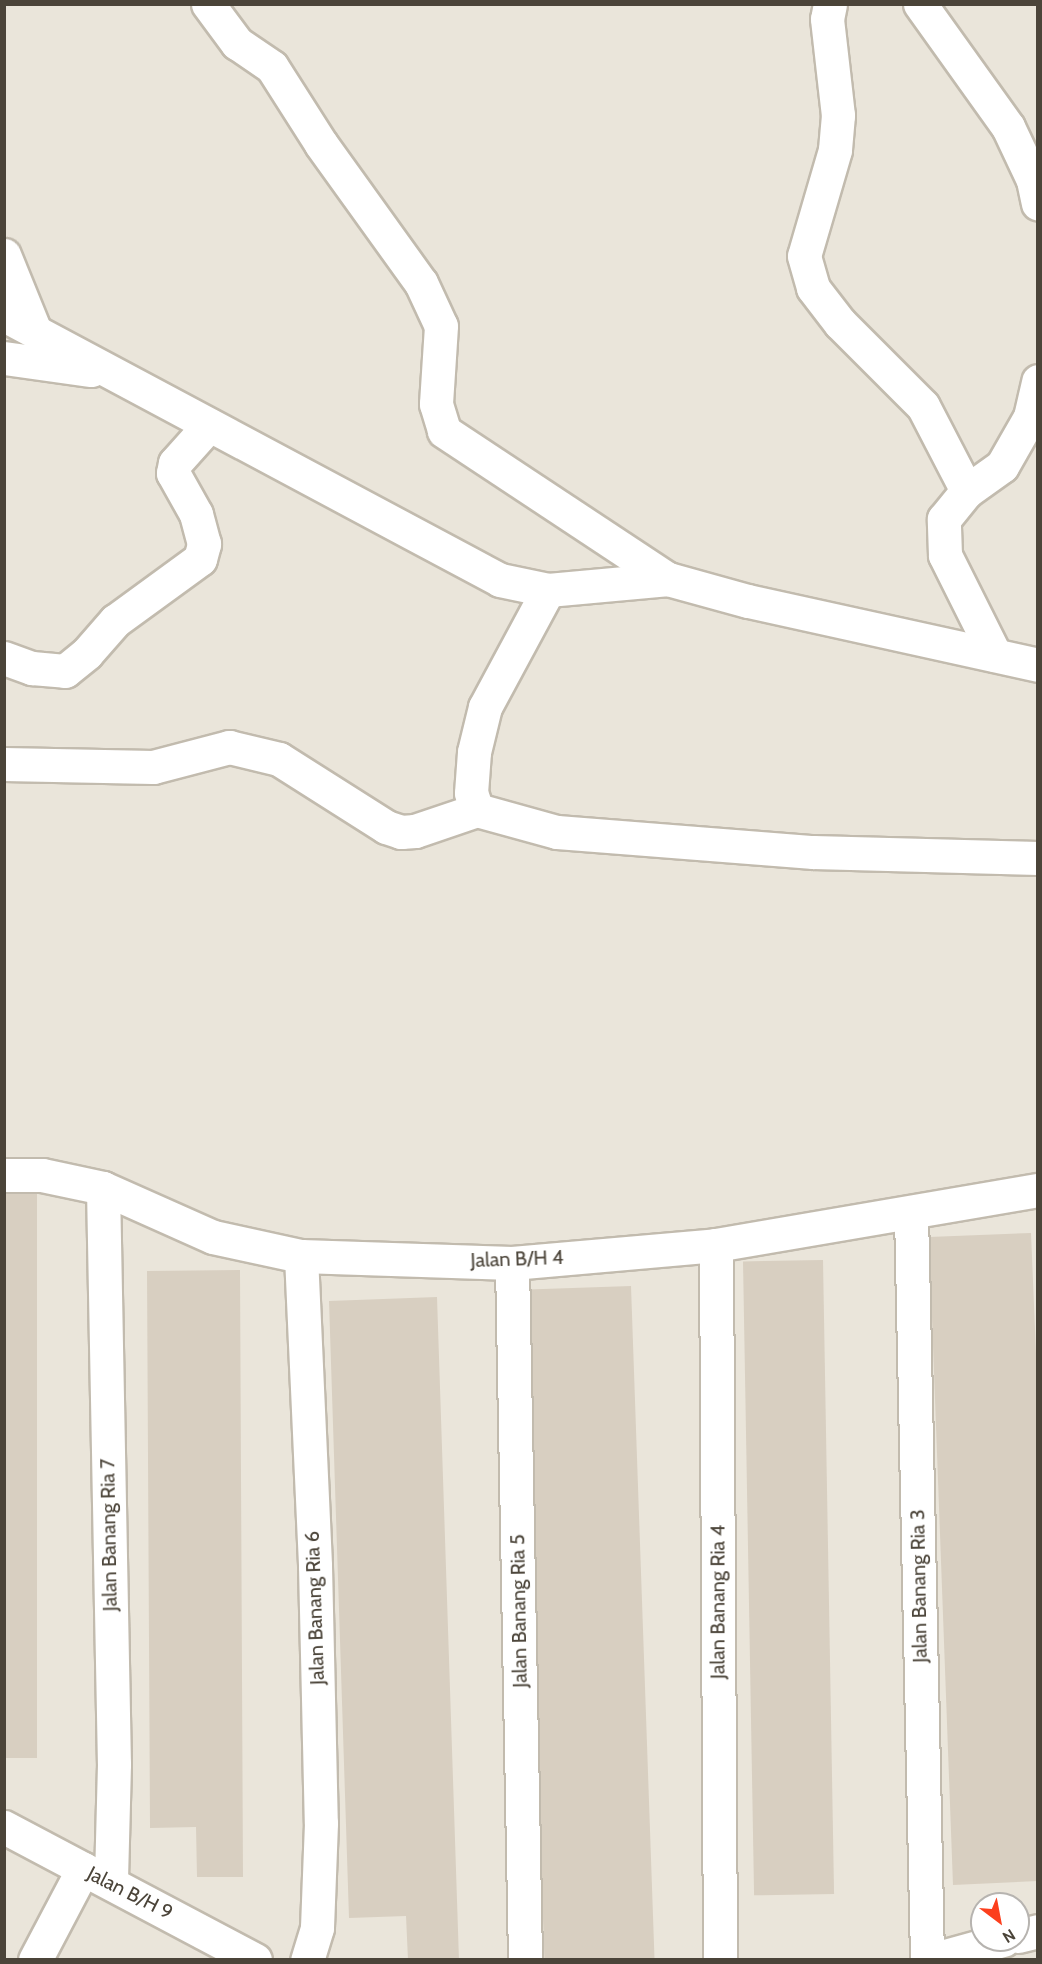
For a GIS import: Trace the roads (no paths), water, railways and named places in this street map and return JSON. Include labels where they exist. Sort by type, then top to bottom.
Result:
[{"type":"street","points":[[208,4],[237,43],[272,67],[321,144],[421,283],[441,326],[436,404],[444,431],[668,579],[748,601],[1038,665]]},
{"type":"street","points":[[830,4],[827,19],[838,115],[835,150],[804,256],[813,288],[840,323],[923,406],[967,491]]},
{"type":"street","points":[[920,4],[1008,127],[1033,180],[1038,202]]},
{"type":"street","points":[[4,255],[34,329]]},
{"type":"street","points":[[4,315],[34,329],[492,576],[548,590],[668,579]]},
{"type":"street","points":[[4,358],[111,372]]},
{"type":"street","points":[[995,655],[945,555],[944,519],[967,491],[1002,466],[1030,417],[1038,381]]},
{"type":"street","points":[[4,658],[32,668],[65,671],[115,621],[200,559],[204,544],[196,514],[173,473],[174,463],[209,425]]},
{"type":"street","points":[[477,810],[471,793],[474,752],[485,707],[548,590]]},
{"type":"street","points":[[4,764],[153,766],[229,747],[279,759],[386,827],[401,832],[415,831],[477,810],[557,832],[813,852],[1038,858]]},
{"type":"street","name":"Jalan B/H 4","points":[[4,1174],[42,1175],[103,1188],[213,1237],[301,1256],[512,1263],[716,1245],[1038,1190]]},
{"type":"street","name":"Jalan Banang Ria 7","points":[[97,1875],[114,1764],[103,1188]]},
{"type":"street","name":"Jalan Banang Ria 3","points":[[911,1213],[929,1959]]},
{"type":"street","name":"Jalan Banang Ria 4","points":[[716,1245],[720,1959]]},
{"type":"street","name":"Jalan Banang Ria 6","points":[[301,1256],[315,1566],[321,1823],[317,1928],[307,1959]]},
{"type":"street","name":"Jalan Banang Ria 5","points":[[512,1263],[525,1959]]},
{"type":"street","name":"Jalan B/H 9","points":[[4,1827],[255,1959]]},
{"type":"street","points":[[35,1959],[97,1875]]},
{"type":"street","points":[[929,1959],[970,1948]]}]
